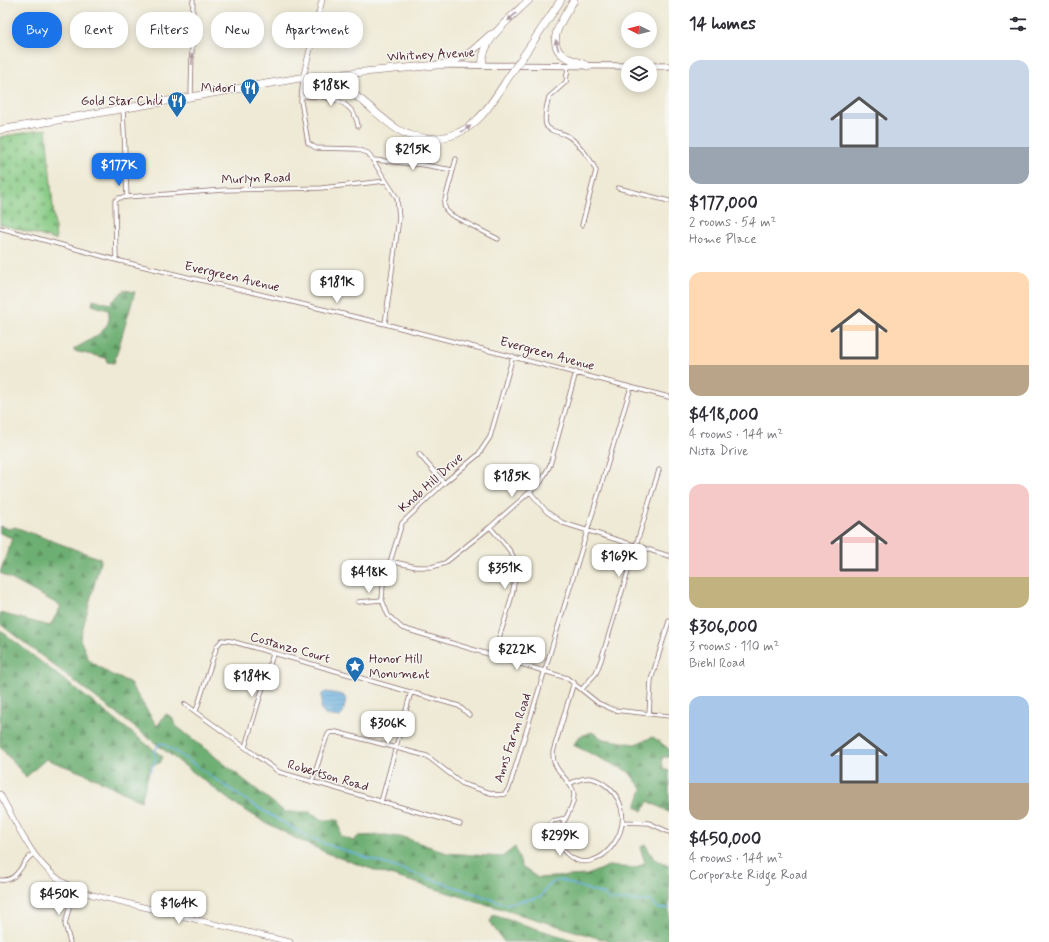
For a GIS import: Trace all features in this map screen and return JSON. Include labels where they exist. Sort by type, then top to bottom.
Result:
[{"type":"highway","points":[[443,65],[467,55],[495,33],[529,0]]},
{"type":"highway","points":[[322,76],[353,93],[398,129],[413,136],[432,138],[455,135],[473,124],[485,112],[562,0]]},
{"type":"highway","points":[[574,0],[558,30],[556,43],[558,50],[564,56],[587,66]]},
{"type":"highway","points":[[483,65],[484,52],[495,33]]},
{"type":"highway","name":"Whitney Avenue","points":[[0,130],[303,78],[443,65]]},
{"type":"main road","points":[[303,78],[322,0]]},
{"type":"main road","name":"Whitney Avenue","points":[[443,65],[621,66]]},
{"type":"main road","points":[[657,66],[669,66]]},
{"type":"main road","points":[[0,794],[34,854],[54,877],[74,889],[290,942]]},
{"type":"street","points":[[191,98],[193,0]]},
{"type":"street","points":[[568,66],[566,82],[549,97],[546,122],[548,128],[567,135],[593,163],[596,171],[582,225]]},
{"type":"street","points":[[303,78],[301,97],[306,138],[310,146],[318,148],[361,150],[368,153],[374,160],[397,198],[399,210],[385,324]]},
{"type":"street","points":[[301,97],[320,96],[340,102],[354,113],[358,126]]},
{"type":"street","points":[[116,260],[115,201],[119,198],[127,197],[122,109]]},
{"type":"street","points":[[456,159],[445,202],[446,210],[451,215],[498,239]]},
{"type":"street","points":[[374,160],[424,165],[453,170]]},
{"type":"street","name":"Murlyn Road","points":[[127,197],[224,190],[321,188],[386,181]]},
{"type":"street","points":[[618,188],[669,201]]},
{"type":"street","name":"Evergreen Avenue","points":[[0,228],[116,260],[385,324],[669,397]]},
{"type":"street","name":"Knob Hill Drive","points":[[382,600],[383,585],[402,523],[444,483],[478,455],[490,437],[513,356]]},
{"type":"street","points":[[390,561],[416,567],[432,568],[445,563],[490,527],[541,482],[550,465],[576,372]]},
{"type":"street","name":"Anns Farm Road","points":[[396,747],[427,756],[463,784],[497,795],[505,794],[509,788],[546,671],[631,387]]},
{"type":"street","points":[[419,454],[444,483]]},
{"type":"street","points":[[582,689],[596,673],[601,660],[660,470]]},
{"type":"street","points":[[530,492],[547,512],[563,523],[669,556]]},
{"type":"street","points":[[490,527],[512,555],[516,567],[515,581],[493,655]]},
{"type":"street","points":[[358,602],[382,600],[388,616],[402,628],[546,671],[574,682],[598,703],[614,710],[669,716]]},
{"type":"street","points":[[649,714],[651,680],[669,621]]},
{"type":"street","name":"Costanzo Court","points":[[196,711],[217,646],[222,640],[231,641],[460,706],[469,715]]},
{"type":"street","points":[[245,747],[273,654]]},
{"type":"street","points":[[569,784],[583,777],[593,779],[605,785],[614,793],[621,806],[623,822],[620,835],[611,847],[600,857],[586,863],[572,859],[562,848],[559,836],[566,818],[573,806],[574,794],[555,764],[553,752],[574,682]]},
{"type":"street","points":[[381,802],[411,692]]},
{"type":"street","name":"Robertson Road","points":[[184,704],[196,711],[279,772],[460,824]]},
{"type":"street","points":[[312,782],[329,733],[336,732],[396,747]]},
{"type":"street","points":[[559,836],[554,835],[550,826],[552,821],[566,818]]},
{"type":"street","points":[[623,822],[649,823],[669,832]]},
{"type":"street","points":[[0,880],[9,880],[15,876],[34,854]]},
{"type":"street","points":[[70,942],[66,924],[74,889]]},
{"type":"green space","points":[[46,129],[56,240],[0,224],[0,137]]},
{"type":"green space","points":[[124,290],[135,292],[114,363],[107,362],[106,358],[74,351],[74,349],[99,334],[108,323],[108,310],[92,305],[93,299],[110,304]]},
{"type":"green space","points":[[0,526],[9,529],[15,527],[101,559],[80,639],[89,660],[110,674],[129,682],[157,726],[166,714],[172,717],[175,725],[285,812],[310,812],[323,820],[338,820],[341,836],[353,841],[359,836],[386,835],[406,838],[447,853],[502,857],[515,847],[522,867],[538,878],[587,875],[608,866],[636,868],[645,862],[640,848],[645,844],[654,859],[669,865],[669,942],[611,942],[380,872],[334,856],[301,841],[261,820],[232,802],[0,624],[0,613],[50,626],[61,606],[0,573],[12,538],[0,533]]},
{"type":"green space","points":[[0,630],[163,757],[160,763],[151,765],[141,801],[88,775],[46,759],[26,777],[0,747]]},
{"type":"green space","points":[[592,732],[603,739],[635,744],[653,737],[669,749],[669,757],[662,757],[663,768],[669,771],[669,812],[648,801],[643,811],[636,807],[642,789],[629,772],[573,745],[580,736]]},
{"type":"green space","points":[[493,915],[579,942],[504,942],[490,922]]},
{"type":"water","points":[[326,692],[343,695],[346,699],[343,713],[340,717],[325,715],[321,709],[322,694]]},
{"type":"waterway","points":[[151,771],[156,758],[154,752],[160,743],[164,744],[252,804],[301,833],[325,844],[506,904],[541,897],[549,886],[560,880],[605,895],[609,900],[651,901],[659,909],[669,908]]},
{"type":"place","name":"Midori","points":[[250,105]]},
{"type":"place","name":"Gold Star Chili","points":[[177,118]]},
{"type":"place","name":"Honor Hill Monument","points":[[355,683]]}]
